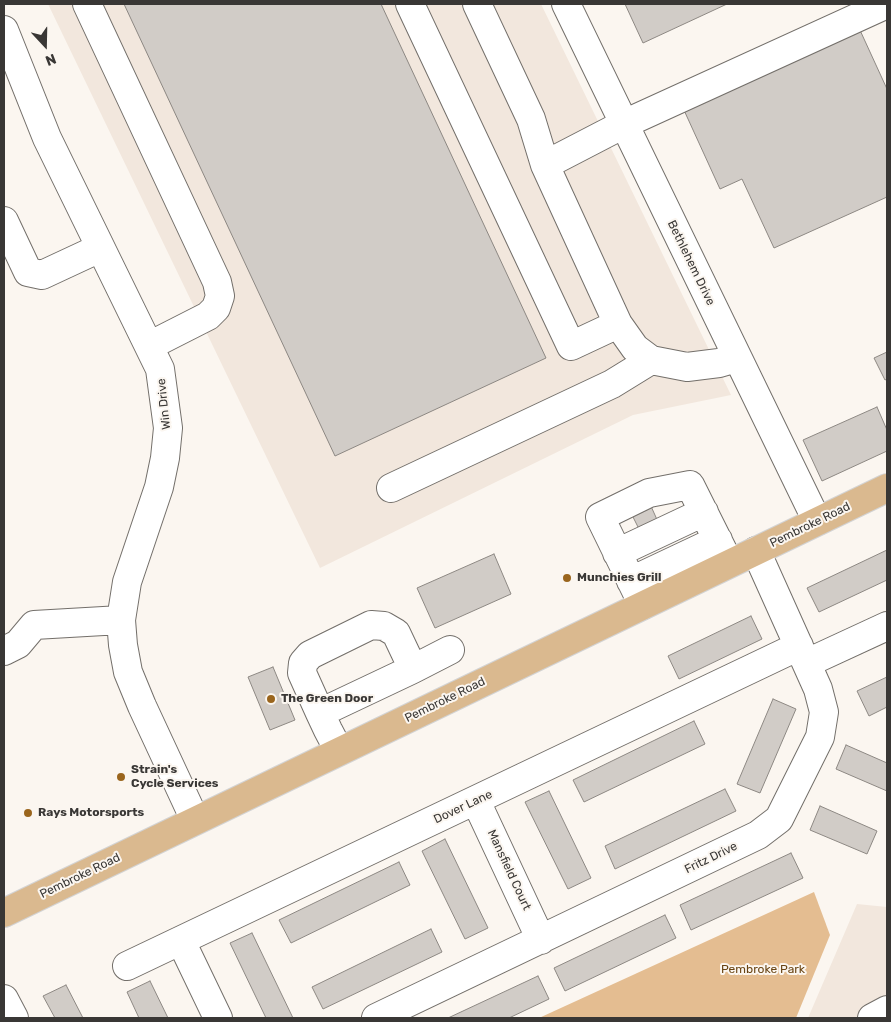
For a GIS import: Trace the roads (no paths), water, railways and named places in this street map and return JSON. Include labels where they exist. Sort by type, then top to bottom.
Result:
[{"type":"main road","name":"Pembroke Road","points":[[4,913],[643,605],[724,552],[756,551],[887,488]]},
{"type":"street","points":[[87,4],[217,282],[220,296],[216,308],[208,316],[150,346]]},
{"type":"street","points":[[410,4],[571,346],[618,324]]},
{"type":"street","points":[[477,4],[531,120],[546,165],[618,324],[635,348],[651,360],[687,367],[720,363],[736,358]]},
{"type":"street","name":"Bethlehem Drive","points":[[566,4],[736,358],[818,522]]},
{"type":"street","points":[[546,165],[624,124],[887,4]]},
{"type":"street","name":"Win Drive","points":[[6,43],[46,138],[160,369],[168,428],[166,458],[159,487],[127,582],[121,620],[128,672],[195,820]]},
{"type":"street","points":[[4,221],[28,272],[42,275],[100,248]]},
{"type":"street","points":[[391,488],[604,388],[651,360]]},
{"type":"street","points":[[631,581],[724,552],[690,485],[649,492],[600,517],[617,553],[631,581],[643,605]]},
{"type":"street","points":[[617,553],[704,512]]},
{"type":"street","name":"Fritz Drive","points":[[376,1018],[758,835],[772,826],[790,800],[820,737],[823,723],[822,700],[756,551]]},
{"type":"street","points":[[4,651],[18,644],[34,625],[121,620]]},
{"type":"street","points":[[339,751],[302,673],[303,663],[310,655],[371,625],[384,626],[396,633],[413,668]]},
{"type":"street","name":"Dover Lane","points":[[127,966],[476,801],[803,655],[887,626]]},
{"type":"street","points":[[320,713],[450,650]]},
{"type":"street","name":"Mansfield Court","points":[[476,801],[541,940]]},
{"type":"street","points":[[181,941],[218,1018]]},
{"type":"street","points":[[4,999],[14,1018]]},
{"type":"street","points":[[872,1018],[887,1010]]},
{"type":"place","name":"Munchies Grill","points":[[567,578]]},
{"type":"place","name":"The Green Door","points":[[271,699]]},
{"type":"place","name":"Strain's Cycle Services","points":[[121,777]]},
{"type":"place","name":"Rays Motorsports","points":[[28,813]]},
{"type":"park label","name":"Pembroke Park","points":[[763,970]]}]
